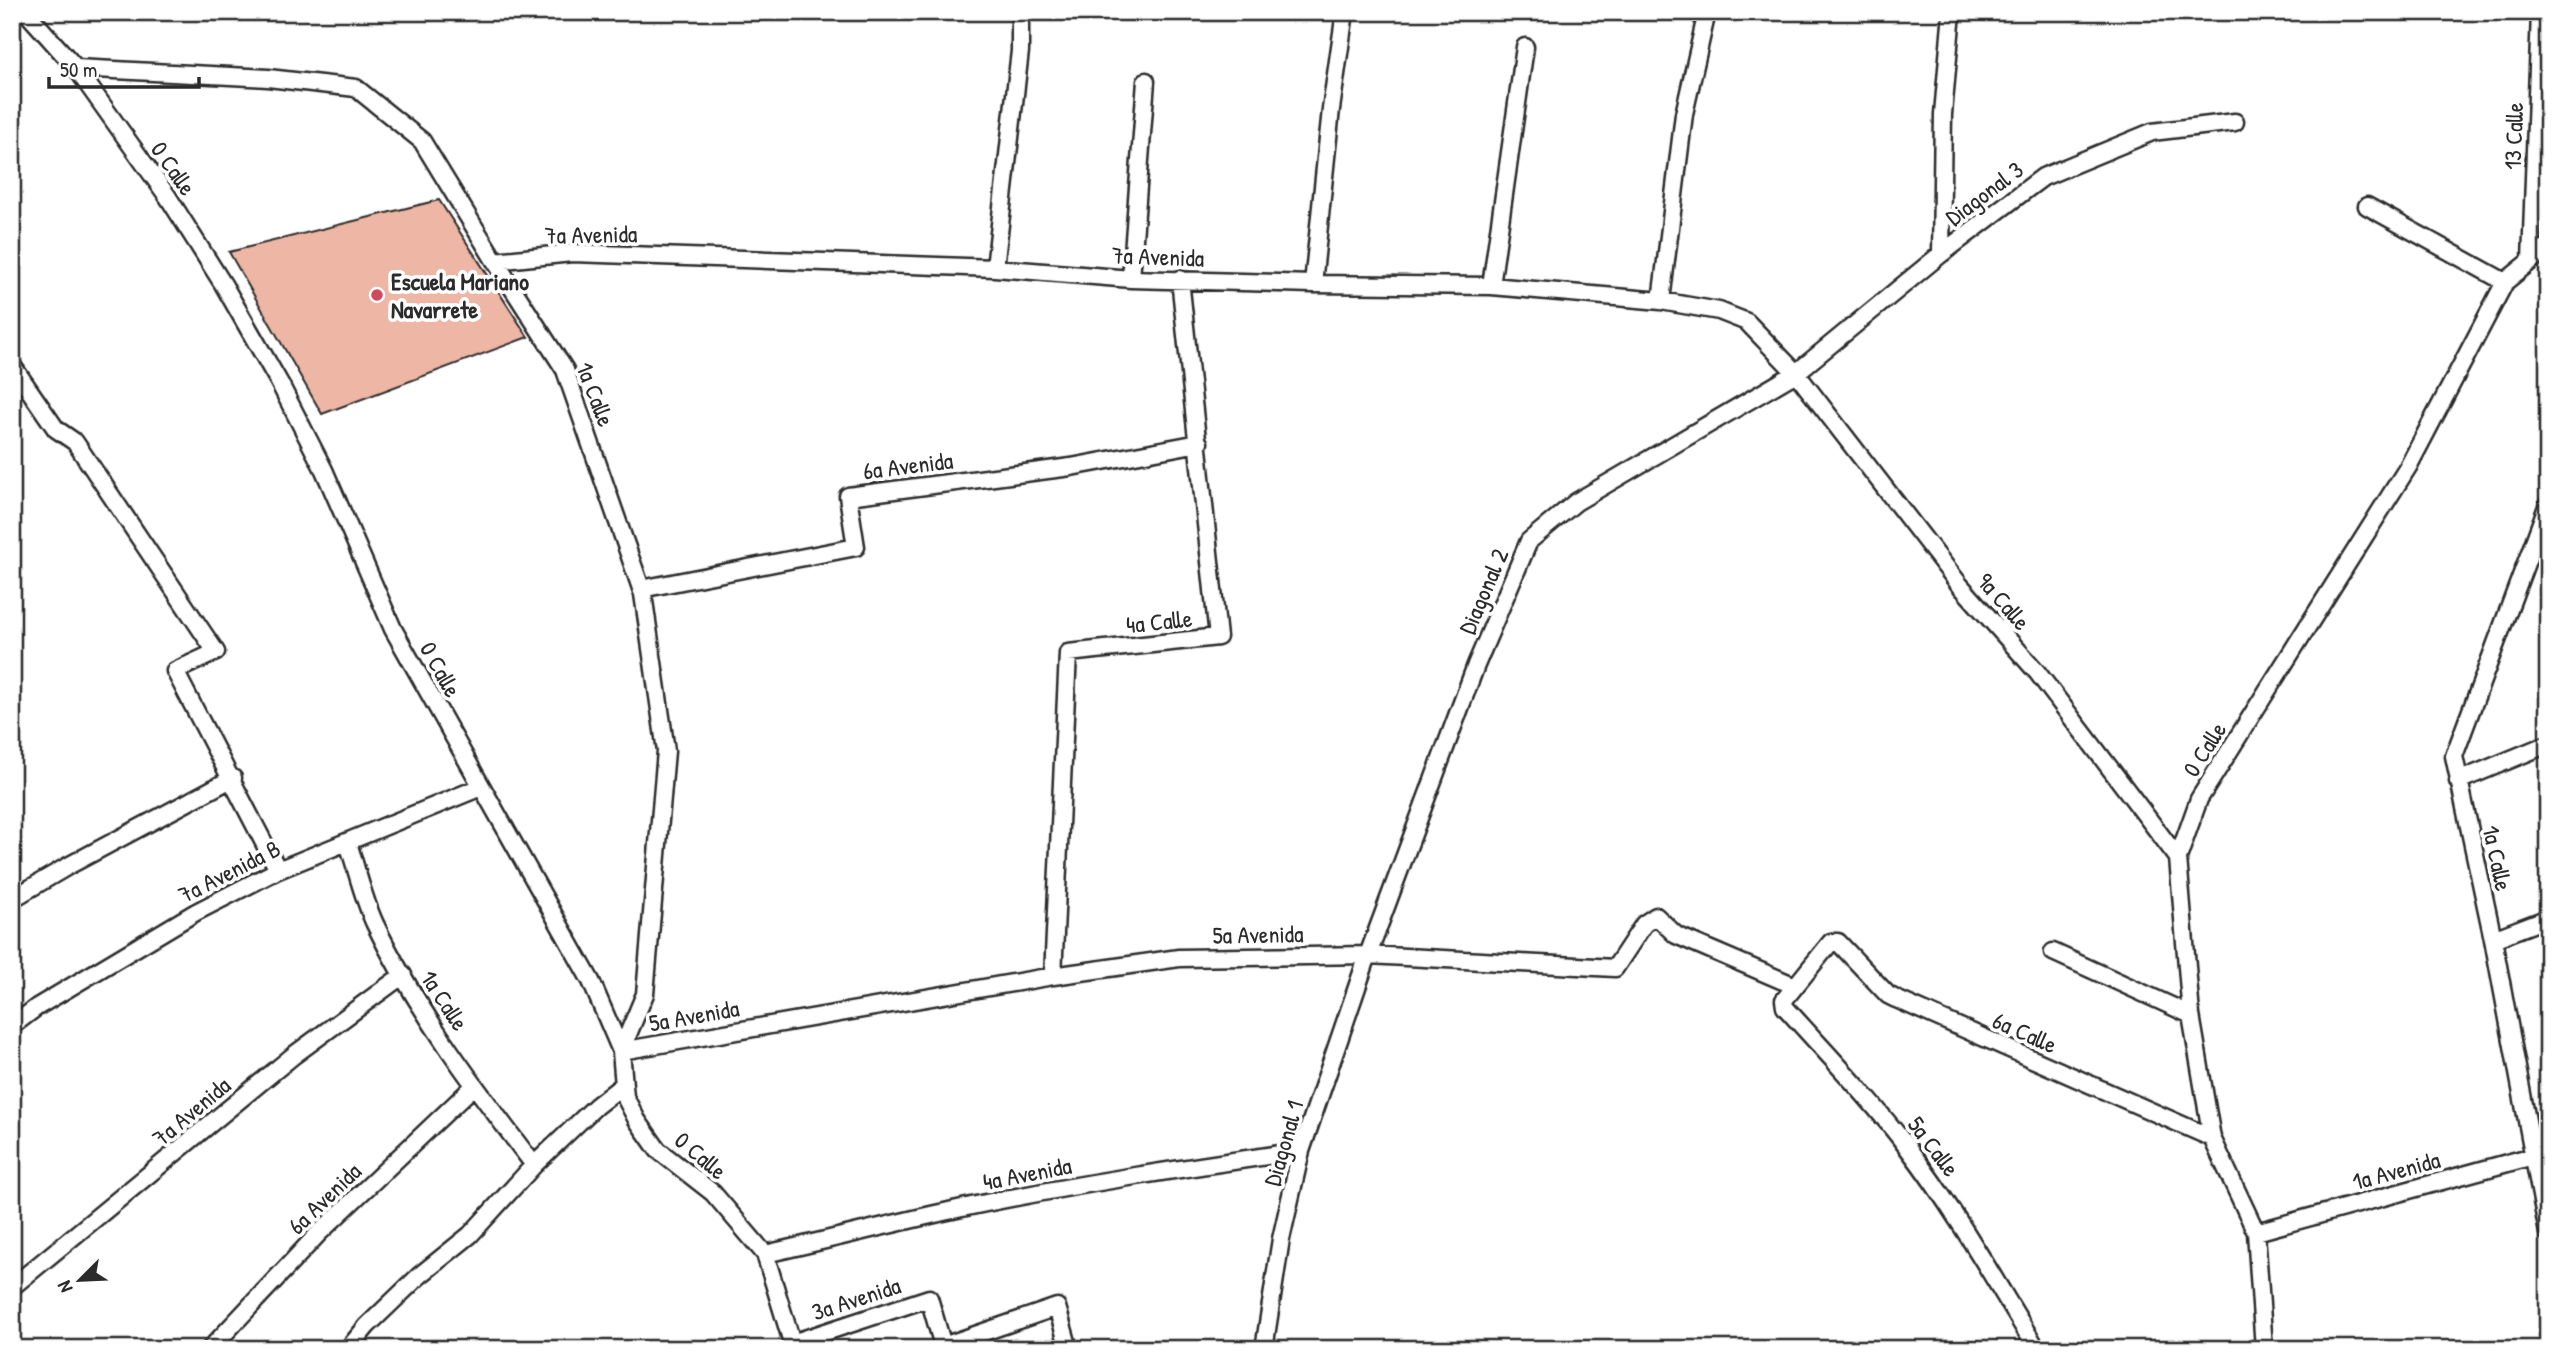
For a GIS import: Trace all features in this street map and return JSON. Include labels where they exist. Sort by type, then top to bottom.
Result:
[{"type":"street","name":"0 Calle","points":[[26,12],[76,68],[168,197],[223,284],[279,382],[324,470],[393,629],[591,981],[621,1051],[622,1085],[637,1120],[658,1150],[713,1193],[765,1254],[793,1346]]},
{"type":"street","points":[[995,268],[1018,64],[1020,12]]},
{"type":"street","points":[[1313,284],[1331,109],[1345,12]]},
{"type":"street","points":[[1661,301],[1684,114],[1707,12]]},
{"type":"street","points":[[1941,254],[1943,114],[1952,12]]},
{"type":"street","name":"13 Calle","points":[[2531,261],[2540,12]]},
{"type":"street","points":[[1491,286],[1525,47]]},
{"type":"street","name":"1a Calle","points":[[76,68],[268,78],[356,88],[422,141],[565,370],[641,589],[666,751],[645,994],[621,1051]]},
{"type":"street","points":[[1131,279],[1146,81]]},
{"type":"street","name":"Diagonal 3","points":[[1796,373],[1941,254],[2043,177],[2152,132],[2235,122]]},
{"type":"street","points":[[2367,206],[2505,282]]},
{"type":"street","name":"0 Calle","points":[[2264,1349],[2256,1232],[2212,1138],[2191,1015],[2178,858],[2200,799],[2408,467],[2505,282],[2548,247]]},
{"type":"street","name":"7a Avenida","points":[[495,261],[572,253],[995,268],[1131,279],[1491,286],[1661,301],[1718,311],[1747,323],[1796,373]]},
{"type":"street","name":"4a Calle","points":[[1053,976],[1068,653],[1218,637],[1180,279]]},
{"type":"street","points":[[12,365],[56,429],[75,442],[216,652],[175,671],[233,778],[278,870]]},
{"type":"street","name":"9a Calle","points":[[1796,373],[1959,584],[2037,672],[2178,858]]},
{"type":"street","name":"Diagonal 2","points":[[1368,955],[1476,665],[1529,541],[1576,502],[1796,373]]},
{"type":"street","name":"6a Avenida","points":[[641,589],[856,547],[848,496],[1071,467],[1199,443]]},
{"type":"street","name":"1a Calle","points":[[2548,504],[2454,755],[2540,1153],[2548,1233]]},
{"type":"street","points":[[2458,781],[2548,744]]},
{"type":"street","points":[[12,899],[233,778]]},
{"type":"street","name":"7a Avenida B","points":[[12,1026],[37,1007],[196,912],[278,870],[481,787]]},
{"type":"street","name":"1a Calle","points":[[348,843],[369,909],[402,975],[474,1086],[534,1165]]},
{"type":"street","name":"5a Avenida","points":[[621,1051],[1053,976],[1179,958],[1368,955],[1615,968],[1644,924],[1656,916],[1676,935],[1795,986]]},
{"type":"street","points":[[2493,939],[2548,918]]},
{"type":"street","name":"6a Calle","points":[[1795,986],[1831,942],[1838,942],[1888,995],[2212,1138]]},
{"type":"street","points":[[2053,952],[2191,1015]]},
{"type":"street","name":"Diagonal 1","points":[[1264,1349],[1281,1239],[1301,1151],[1368,955]]},
{"type":"street","name":"7a Avenida","points":[[12,1287],[294,1055],[402,975]]},
{"type":"street","name":"5a Calle","points":[[1795,986],[1784,1000],[1785,1007],[1882,1114],[1909,1150],[1951,1207],[2038,1349]]},
{"type":"street","points":[[348,1349],[367,1326],[419,1276],[470,1235],[534,1165],[622,1085]]},
{"type":"street","name":"6a Avenida","points":[[210,1349],[318,1234],[474,1086]]},
{"type":"street","name":"4a Avenida","points":[[765,1254],[953,1210],[1139,1175],[1301,1151]]},
{"type":"street","name":"1a Avenida","points":[[2256,1232],[2540,1153]]},
{"type":"street","name":"3a Avenida","points":[[793,1346],[929,1298],[943,1346],[1057,1307],[1069,1349]]},
{"type":"building","name":"Escuela Mariano Navarrete","points":[[439,200],[528,337],[322,414],[229,252]]},
{"type":"place","name":"Escuela Mariano Navarrete","points":[[377,295]]}]
